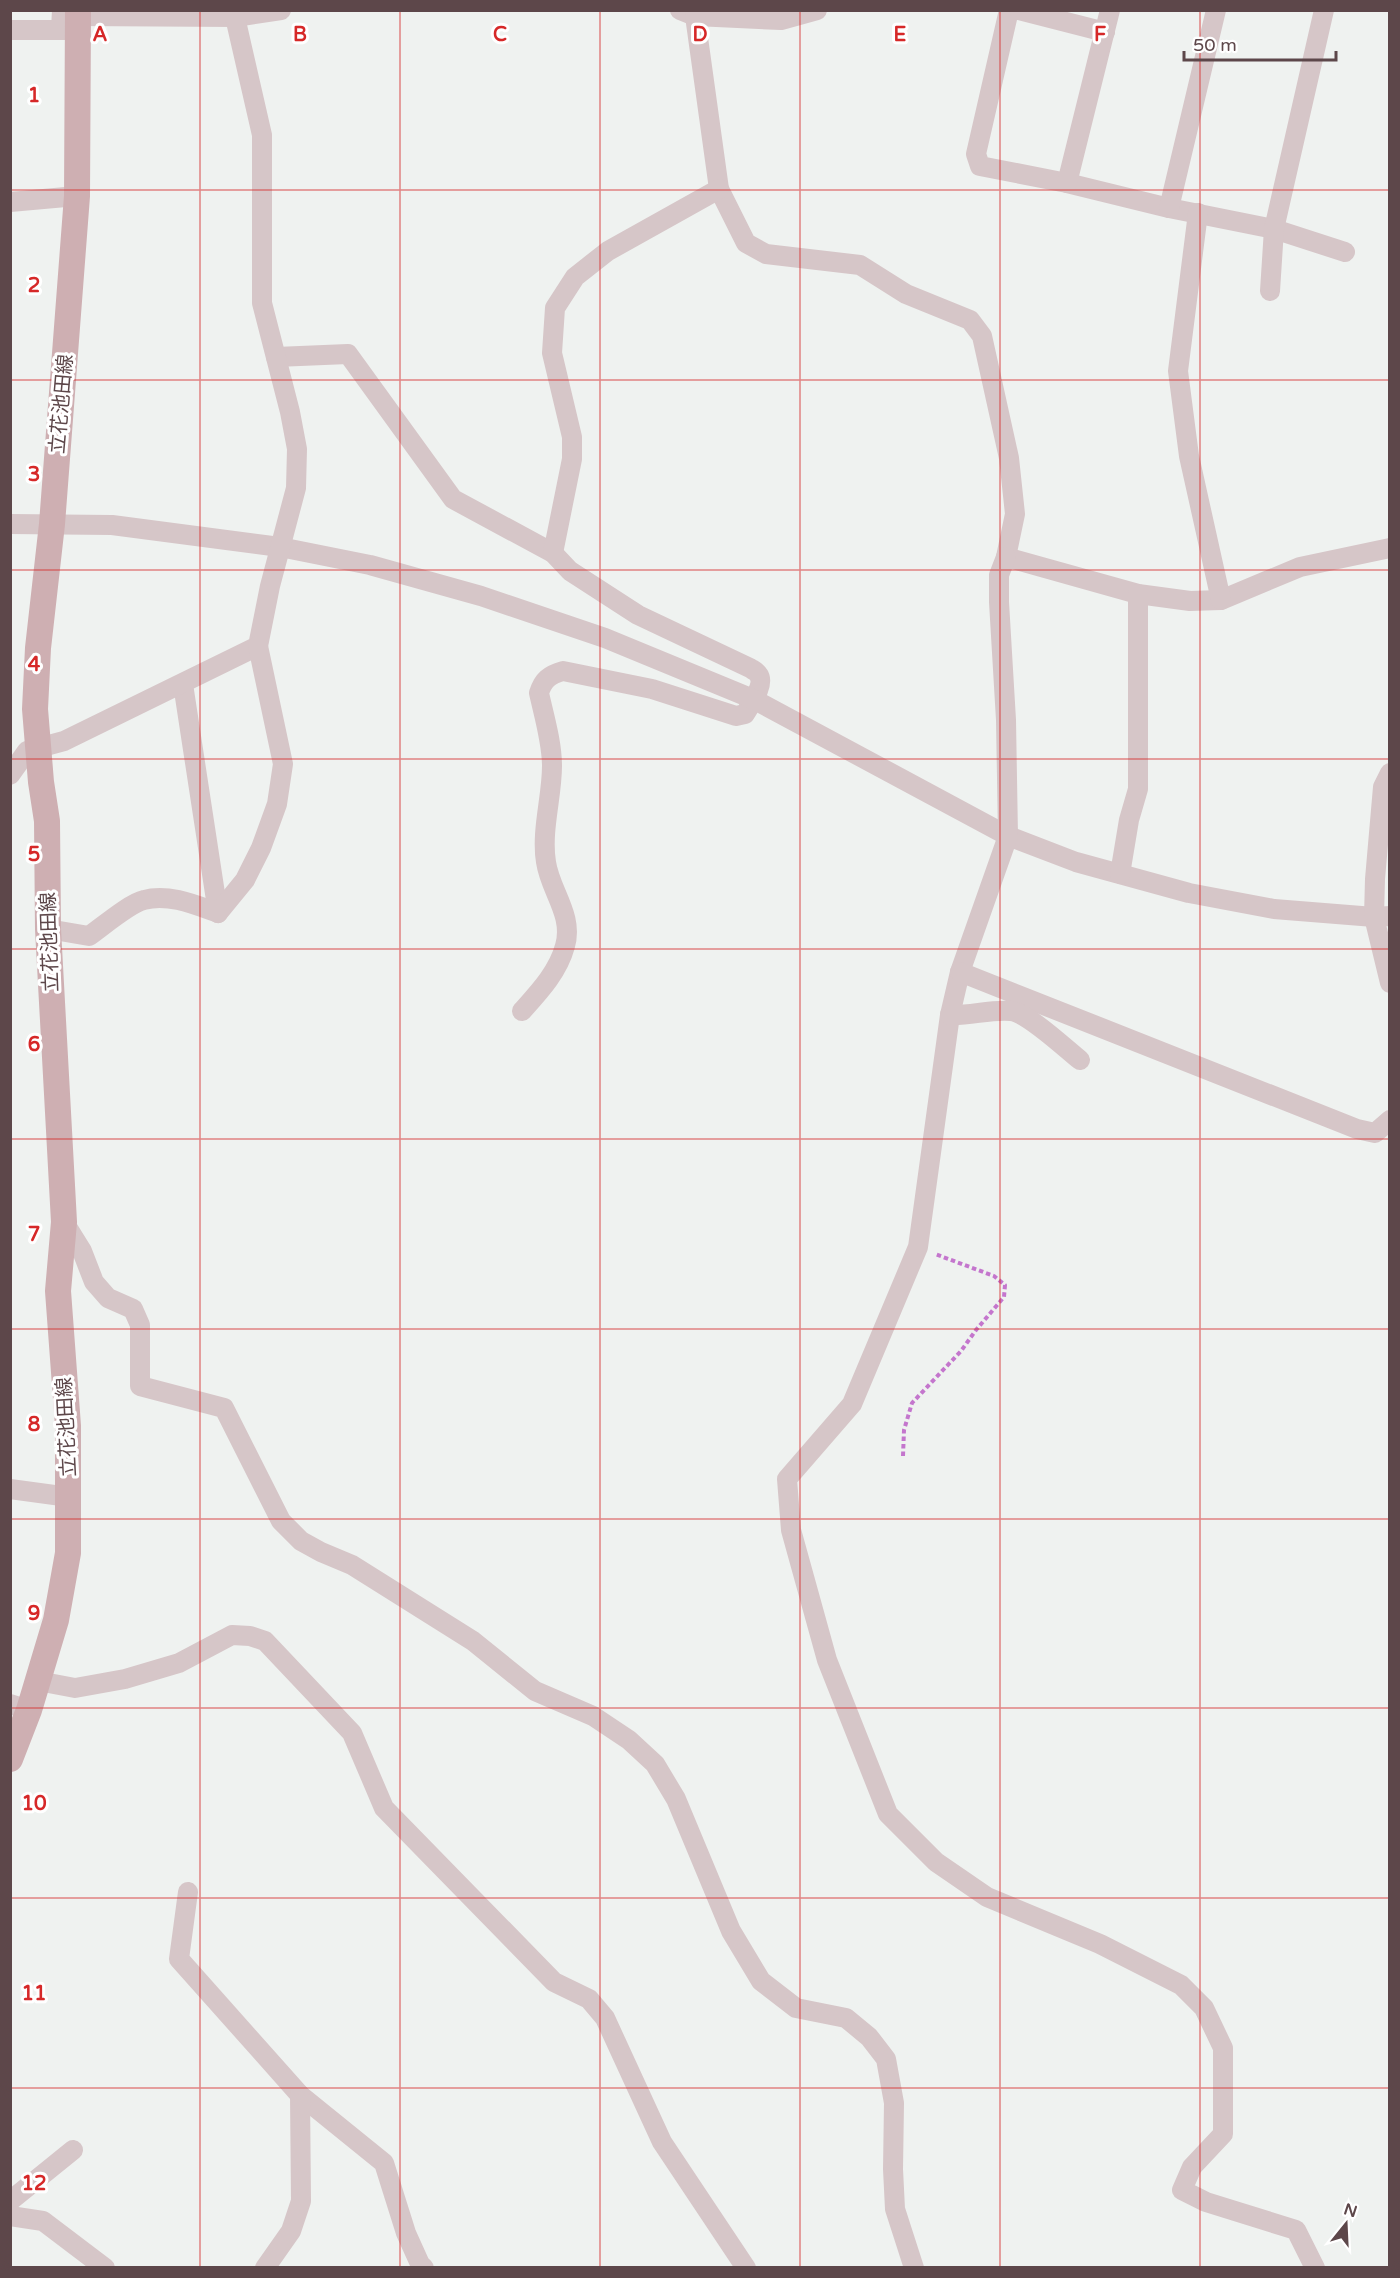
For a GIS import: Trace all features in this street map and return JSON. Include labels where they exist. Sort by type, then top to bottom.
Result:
[{"type":"main road","name":"立花池田線","points":[[10,1759],[20,1707],[38,1681],[56,1620],[68,1553],[68,1426],[58,1291],[64,1222],[48,929],[47,821],[25,750],[35,709],[38,648],[52,524],[78,196],[71,19]]},
{"type":"street","points":[[10,30],[71,19],[235,17],[281,10]]},
{"type":"street","points":[[817,10],[781,20],[688,13],[719,189],[746,243],[766,254],[860,265],[906,294],[970,320],[982,336],[1009,458],[1015,514],[1006,557],[999,575],[1006,720],[1008,836],[960,972],[950,1015],[918,1247],[852,1404],[787,1479],[791,1530],[827,1660],[888,1814],[936,1862],[987,1897],[1100,1944],[1181,1985],[1204,2008],[1223,2048],[1223,2134],[1192,2167],[1182,2190],[1206,2202],[1296,2230],[1315,2268]]},
{"type":"street","points":[[1009,10],[976,154],[980,166],[1067,183],[1274,230],[1345,252]]},
{"type":"street","points":[[1019,10],[1105,32]]},
{"type":"street","points":[[1067,183],[1110,10]]},
{"type":"street","points":[[1169,208],[1216,10]]},
{"type":"street","points":[[1270,291],[1274,230],[1324,10]]},
{"type":"street","points":[[218,913],[244,880],[261,848],[279,794],[283,764],[258,646],[296,488],[297,449],[262,303],[262,135],[235,17]]},
{"type":"street","points":[[553,553],[572,459],[572,437],[552,353],[555,308],[575,277],[608,251],[719,189]]},
{"type":"street","points":[[10,202],[78,196]]},
{"type":"street","points":[[1198,213],[1178,371],[1189,456],[1221,600]]},
{"type":"street","points":[[276,357],[348,354],[453,499],[553,553],[570,571],[638,615],[759,674],[761,681],[745,714],[736,716],[652,689],[563,671],[551,675],[542,683],[539,693],[552,764],[546,863],[567,928],[565,946],[545,986],[522,1011]]},
{"type":"street","points":[[10,524],[112,525],[280,547],[370,565],[481,596],[605,638],[753,699],[1008,836],[1076,861],[1189,893],[1274,909],[1382,916]]},
{"type":"street","points":[[1006,557],[1138,594],[1190,601],[1221,600],[1300,567],[1389,548]]},
{"type":"street","points":[[1120,873],[1138,789],[1138,594]]},
{"type":"street","points":[[10,775],[25,750],[64,741],[258,646]]},
{"type":"street","points":[[183,684],[218,913]]},
{"type":"street","points":[[1389,773],[1383,787],[1375,879],[1382,916],[1389,983]]},
{"type":"street","points":[[48,929],[89,936],[142,900],[154,898],[184,901],[218,913]]},
{"type":"street","points":[[960,972],[1357,1129],[1375,1133],[1389,1120]]},
{"type":"street","points":[[950,1015],[966,1016],[981,1012],[1011,1011],[1023,1015],[1080,1060]]},
{"type":"street","points":[[64,1222],[82,1251],[94,1282],[108,1298],[133,1309],[140,1326],[140,1386],[224,1408],[280,1521],[301,1541],[321,1552],[352,1564],[473,1641],[536,1691],[593,1716],[629,1740],[655,1764],[676,1799],[731,1930],[761,1982],[796,2008],[846,2018],[869,2037],[886,2059],[894,2103],[895,2209],[914,2268]]},
{"type":"street","points":[[10,1489],[69,1497]]},
{"type":"street","points":[[38,1681],[75,1688],[125,1679],[179,1663],[232,1635],[250,1636],[265,1641],[352,1733],[384,1808],[554,1982],[589,1999],[605,2018],[662,2142],[746,2268]]},
{"type":"street","points":[[188,1892],[179,1959],[300,2095],[384,2163],[406,2233],[424,2268]]},
{"type":"street","points":[[265,2268],[291,2231],[301,2201],[300,2095]]},
{"type":"street","points":[[10,2201],[73,2150]]},
{"type":"street","points":[[10,2216],[43,2221],[105,2268]]},
{"type":"path","points":[[903,1456],[904,1430],[912,1403],[961,1352],[1004,1297],[1005,1285],[994,1276],[918,1247]]}]
